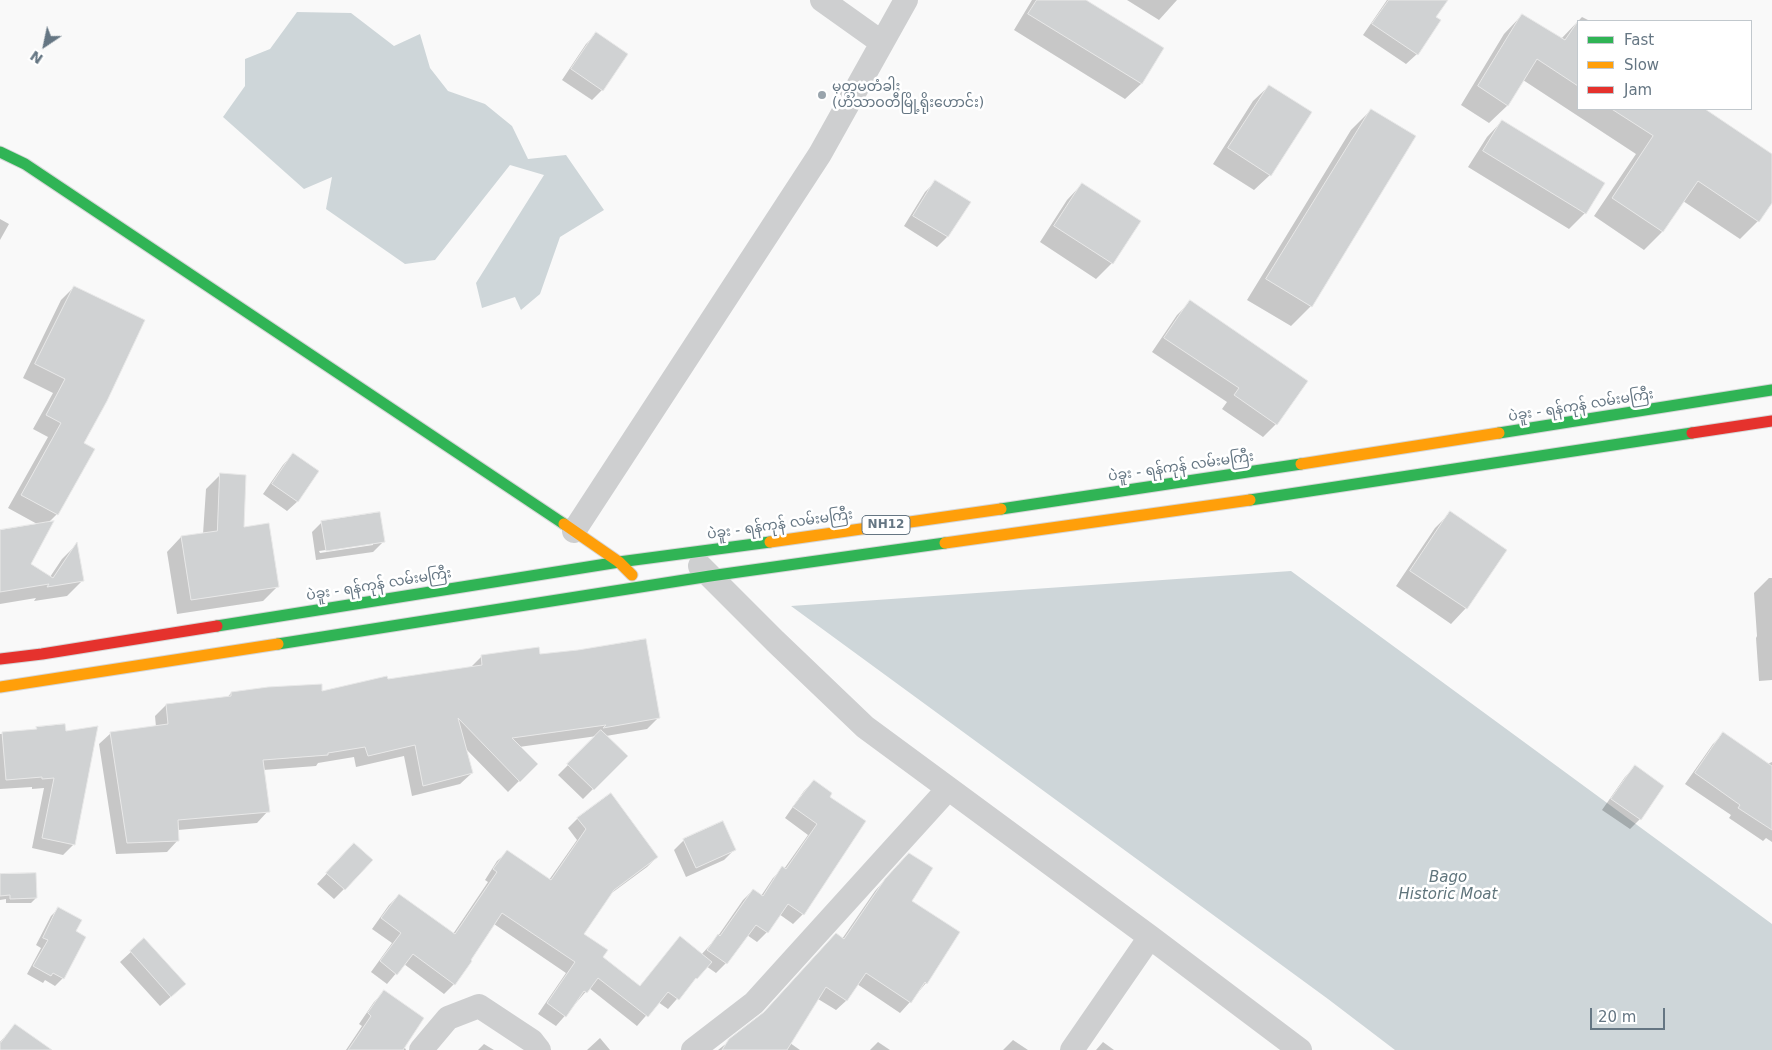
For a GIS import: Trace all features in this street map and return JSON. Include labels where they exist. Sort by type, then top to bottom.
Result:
[{"type":"main road","points":[[0,152],[25,164],[574,531],[619,562],[642,586]]},
{"type":"main road","name":"ပဲခူး - ရန်ကုန် လမ်းမကြီး","points":[[0,659],[42,654],[619,562],[688,554],[1195,481],[1772,390]]},
{"type":"main road","name":"NH12","points":[[0,687],[642,586],[1199,508],[1769,416]]},
{"type":"street","points":[[822,0],[881,42]]},
{"type":"street","points":[[574,531],[820,154],[906,0]]},
{"type":"street","points":[[688,554],[865,727],[1150,936],[1300,1050]]},
{"type":"street","points":[[693,1050],[754,1004],[948,789]]},
{"type":"street","points":[[1072,1050],[1150,936]]},
{"type":"street","points":[[421,1050],[448,1018],[479,1006],[532,1041],[538,1050]]},
{"type":"water","points":[[297,12],[351,13],[394,46],[420,34],[430,68],[448,91],[485,104],[512,126],[528,159],[566,155],[604,210],[560,237],[540,294],[521,310],[515,297],[482,308],[476,283],[544,175],[510,165],[435,260],[405,264],[326,209],[332,177],[304,189],[223,117],[245,86],[245,59],[270,49]]},
{"type":"water","name":"Bago Historic Moat","points":[[1291,571],[1772,924],[1772,1050],[1395,1050],[791,606]]},
{"type":"building","points":[[1037,0],[1086,0],[1164,48],[1142,84],[1028,14]]},
{"type":"building","points":[[1389,0],[1448,0],[1436,17],[1441,20],[1418,55],[1372,24]]},
{"type":"building","points":[[1522,14],[1565,40],[1577,22],[1577,85],[1537,59],[1508,106],[1478,86]]},
{"type":"building","points":[[596,32],[628,54],[603,91],[571,69]]},
{"type":"building","points":[[1269,85],[1312,112],[1271,176],[1228,148]]},
{"type":"building","points":[[1371,109],[1416,136],[1312,307],[1266,279]]},
{"type":"building","points":[[1614,110],[1706,110],[1772,154],[1772,203],[1759,222],[1698,181],[1663,232],[1612,198],[1653,136]]},
{"type":"building","points":[[1502,120],[1605,183],[1586,214],[1483,151]]},
{"type":"building","points":[[935,180],[971,202],[948,237],[913,216]]},
{"type":"building","points":[[1082,183],[1141,221],[1113,264],[1054,226]]},
{"type":"building","points":[[74,286],[145,320],[107,401],[84,443],[95,449],[58,515],[21,495],[61,423],[46,415],[65,379],[35,364]]},
{"type":"building","points":[[1190,300],[1308,381],[1277,425],[1234,395],[1239,388],[1164,338]]},
{"type":"building","points":[[293,453],[319,471],[298,502],[272,484]]},
{"type":"building","points":[[220,473],[246,475],[244,527],[269,523],[279,587],[191,600],[181,536],[217,531]]},
{"type":"building","points":[[1450,511],[1507,550],[1467,609],[1410,571]]},
{"type":"building","points":[[380,512],[385,542],[326,551],[321,521]]},
{"type":"building","points":[[54,521],[31,564],[53,578],[77,542],[84,581],[47,587],[49,584],[0,592],[0,530]]},
{"type":"building","points":[[646,639],[660,718],[603,728],[606,725],[512,738],[538,764],[520,782],[458,718],[473,773],[423,786],[415,745],[368,756],[365,747],[328,753],[328,755],[263,760],[270,812],[178,820],[179,841],[127,843],[110,732],[168,724],[166,704],[231,696],[231,692],[268,687],[322,684],[322,691],[387,676],[388,679],[482,665],[481,655],[539,647],[540,654]]},
{"type":"building","points":[[65,724],[66,731],[98,726],[75,845],[42,838],[54,778],[6,780],[2,732]]},
{"type":"building","points":[[601,730],[628,756],[594,790],[567,764]]},
{"type":"building","points":[[1723,732],[1772,766],[1772,830],[1738,808],[1740,805],[1695,773]]},
{"type":"building","points":[[1635,765],[1664,786],[1641,820],[1611,799]]},
{"type":"building","points":[[814,780],[832,793],[830,797],[866,821],[804,915],[788,904],[768,933],[756,925],[727,964],[707,950],[718,934],[720,936],[753,889],[763,896],[782,866],[786,869],[817,824],[793,807]]},
{"type":"building","points":[[611,793],[658,857],[614,890],[584,934],[608,950],[603,957],[640,986],[680,936],[712,962],[696,978],[679,1000],[668,992],[648,1017],[598,978],[587,993],[584,991],[566,1017],[547,1003],[575,962],[502,913],[455,985],[413,954],[397,975],[380,961],[401,933],[381,918],[399,894],[455,934],[497,872],[493,869],[507,850],[551,880],[586,829],[577,818]]},
{"type":"building","points":[[723,821],[736,850],[696,868],[683,839]]},
{"type":"building","points":[[354,843],[373,860],[345,890],[326,873]]},
{"type":"building","points":[[909,853],[933,868],[912,901],[960,932],[927,984],[925,982],[911,1003],[866,973],[847,1001],[826,987],[787,1050],[722,1050],[729,1039],[764,1012],[836,933],[844,939],[885,879]]},
{"type":"building","points":[[36,873],[37,898],[10,899],[10,895],[0,896],[0,874]]},
{"type":"building","points":[[58,907],[82,920],[76,931],[86,937],[64,979],[53,973],[51,976],[33,966],[48,940],[43,938]]},
{"type":"building","points":[[144,938],[186,984],[171,997],[130,951]]},
{"type":"building","points":[[384,990],[424,1018],[403,1050],[348,1050],[371,1016],[368,1013]]},
{"type":"building","points":[[15,1024],[52,1050],[0,1050],[0,1044]]},
{"type":"traffic: fast","points":[[0,152],[25,164],[564,524]]},
{"type":"traffic: fast","points":[[1499,433],[1772,390]]},
{"type":"traffic: fast","points":[[1250,500],[1692,433]]},
{"type":"traffic: fast","points":[[1001,509],[1301,464]]},
{"type":"traffic: fast","points":[[217,626],[619,562],[770,542]]},
{"type":"traffic: fast","points":[[278,644],[710,576],[945,543]]},
{"type":"traffic: slow","points":[[1301,464],[1499,433]]},
{"type":"traffic: slow","points":[[945,543],[1250,500]]},
{"type":"traffic: slow","points":[[770,542],[1001,509]]},
{"type":"traffic: slow","points":[[564,524],[619,562],[632,575]]},
{"type":"traffic: slow","points":[[0,687],[278,644]]},
{"type":"traffic: jam","points":[[1692,433],[1772,421]]},
{"type":"traffic: jam","points":[[0,659],[217,626]]},
{"type":"place","name":"မုတ္တမတံခါး (ဟံသာဝတီမြို့ရိုးဟောင်း)","points":[[822,95]]}]
